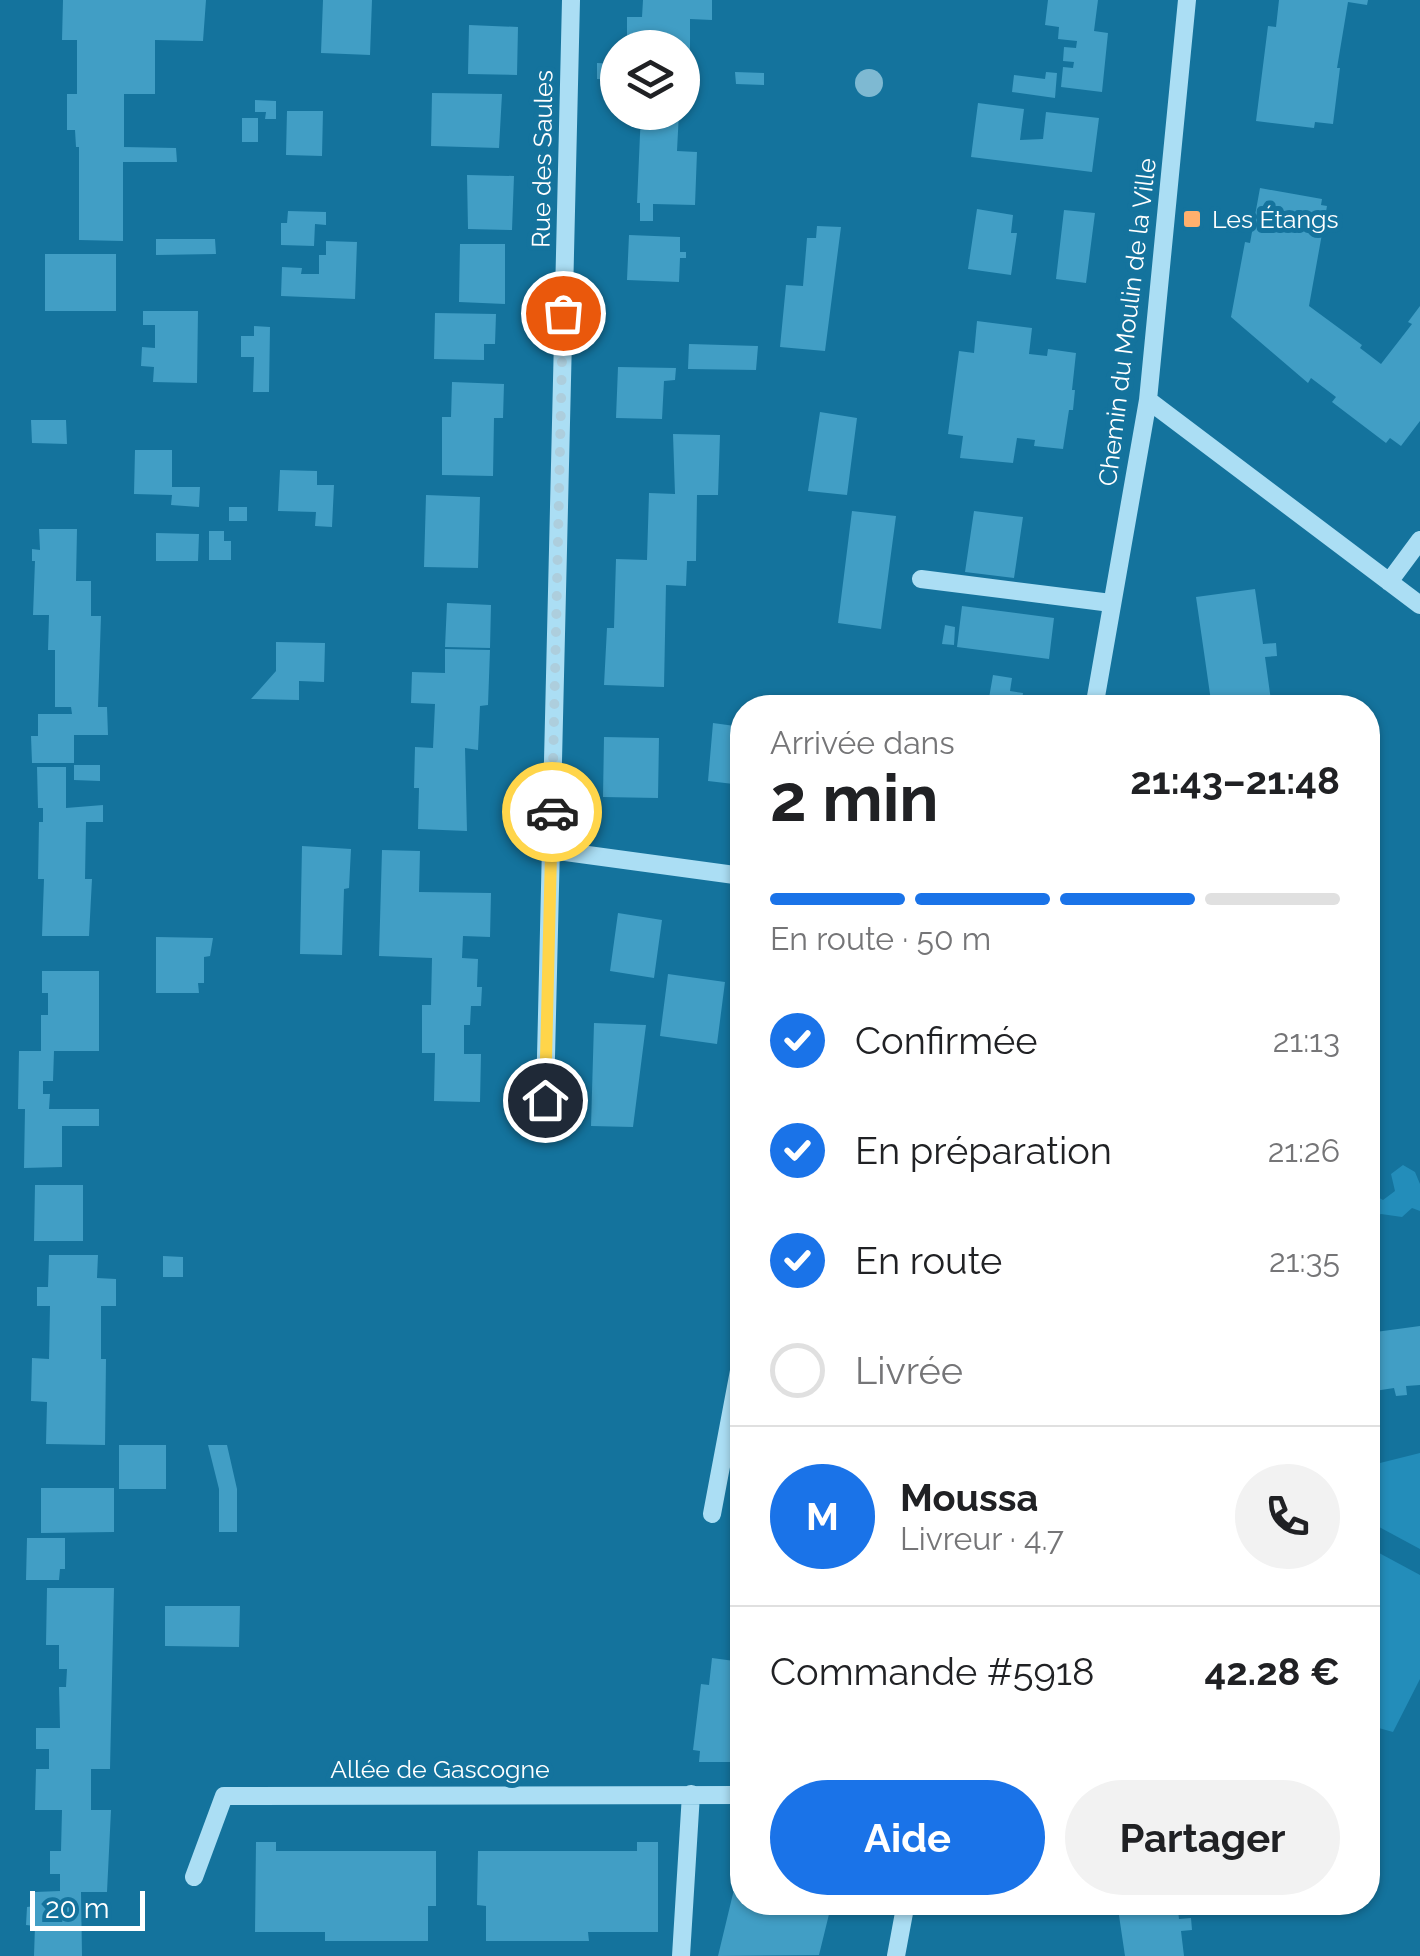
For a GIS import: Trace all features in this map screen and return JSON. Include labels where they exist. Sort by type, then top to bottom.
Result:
[{"type":"street","name":"Rue des Saules","points":[[545,1100],[571,0]]},
{"type":"street","name":"Chemin du Moulin de la Ville","points":[[1096,695],[1148,400],[1187,0]]},
{"type":"street","points":[[1148,400],[1420,606]]},
{"type":"street","points":[[1389,582],[1420,540]]},
{"type":"street","points":[[921,579],[1111,603]]},
{"type":"street","points":[[551,850],[730,874]]},
{"type":"street","points":[[712,1514],[730,1419]]},
{"type":"street","points":[[681,1956],[691,1794]]},
{"type":"street","name":"Allée de Gascogne","points":[[194,1877],[224,1796],[730,1795]]},
{"type":"street","points":[[896,1956],[904,1915]]},
{"type":"shaded area","points":[[1403,1165],[1415,1172],[1420,1184],[1420,1211],[1412,1208],[1402,1217],[1380,1214],[1380,1198],[1395,1191],[1391,1174]]},
{"type":"shaded area","points":[[1420,1453],[1420,1549],[1380,1527],[1380,1463]]},
{"type":"shaded area","points":[[1380,1553],[1420,1575],[1420,1679],[1393,1732],[1380,1728]]},
{"type":"building","points":[[63,0],[206,0],[203,41],[155,40],[155,94],[124,94],[124,147],[176,148],[177,162],[123,162],[123,241],[79,240],[79,147],[75,130],[67,130],[67,94],[77,94],[77,40],[62,40]]},
{"type":"building","points":[[323,0],[372,0],[370,55],[321,53]]},
{"type":"building","points":[[643,0],[712,0],[712,20],[690,19],[690,30],[627,30],[627,17],[642,17]]},
{"type":"building","points":[[1048,0],[1098,0],[1094,31],[1108,33],[1102,92],[1061,87],[1063,67],[1073,68],[1074,62],[1063,61],[1064,47],[1076,48],[1077,41],[1058,39],[1059,27],[1045,25]]},
{"type":"building","points":[[1279,0],[1368,0],[1367,5],[1348,2],[1333,124],[1315,122],[1314,128],[1256,121],[1268,26],[1276,27]]},
{"type":"building","points":[[469,25],[518,27],[517,75],[468,74]]},
{"type":"building","points":[[735,72],[764,73],[764,85],[736,84]]},
{"type":"building","points":[[1046,72],[1057,73],[1055,98],[1012,92],[1014,75],[1045,79]]},
{"type":"building","points":[[432,93],[502,94],[499,148],[431,146]]},
{"type":"building","points":[[255,100],[276,101],[276,119],[265,119],[266,112],[255,112]]},
{"type":"building","points":[[978,103],[1024,109],[1020,140],[1043,139],[1046,112],[1099,118],[1092,172],[971,157]]},
{"type":"building","points":[[287,111],[323,111],[322,156],[286,155]]},
{"type":"building","points":[[242,118],[258,118],[258,142],[242,142]]},
{"type":"building","points":[[640,130],[678,130],[677,151],[697,152],[695,205],[653,204],[653,221],[640,221],[637,203]]},
{"type":"building","points":[[467,175],[514,176],[512,230],[468,229]]},
{"type":"building","points":[[1260,188],[1322,199],[1321,205],[1327,206],[1309,306],[1381,364],[1412,324],[1408,322],[1420,306],[1420,421],[1401,446],[1390,438],[1386,443],[1332,402],[1336,397],[1311,378],[1308,383],[1231,317]]},
{"type":"building","points":[[977,209],[1013,215],[1011,233],[1017,233],[1011,275],[968,269]]},
{"type":"building","points":[[1064,210],[1095,213],[1086,283],[1056,279]]},
{"type":"building","points":[[288,211],[326,212],[326,225],[315,224],[314,246],[281,245],[281,223],[287,223]]},
{"type":"building","points":[[817,226],[841,227],[825,351],[780,347],[786,285],[803,286],[807,238],[816,238]]},
{"type":"building","points":[[629,235],[680,237],[680,252],[686,252],[686,258],[680,258],[679,282],[627,280]]},
{"type":"building","points":[[156,239],[215,239],[216,254],[156,255]]},
{"type":"building","points":[[326,241],[357,242],[355,299],[281,296],[282,267],[302,268],[301,274],[319,274],[319,255],[326,255]]},
{"type":"building","points":[[460,244],[505,244],[505,304],[459,302]]},
{"type":"building","points":[[45,254],[116,254],[116,311],[45,311]]},
{"type":"building","points":[[143,311],[198,311],[197,383],[153,382],[154,367],[141,366],[142,347],[155,348],[155,325],[143,325]]},
{"type":"building","points":[[435,313],[496,314],[495,344],[484,344],[484,360],[434,359]]},
{"type":"building","points":[[977,321],[1032,328],[1029,354],[1047,356],[1048,349],[1076,353],[1073,410],[1069,410],[1063,449],[1034,446],[1035,440],[1017,438],[1013,463],[960,458],[963,436],[948,434],[959,351],[974,353]]},
{"type":"building","points":[[254,326],[270,327],[269,392],[253,392],[254,357],[241,357],[241,336],[254,336]]},
{"type":"building","points":[[689,344],[758,346],[756,370],[688,369]]},
{"type":"building","points":[[618,367],[676,368],[675,380],[664,381],[662,419],[616,418]]},
{"type":"building","points":[[452,382],[504,384],[503,418],[494,418],[493,476],[442,475],[442,417],[451,417]]},
{"type":"building","points":[[820,412],[857,418],[847,495],[808,491]]},
{"type":"building","points":[[31,420],[66,420],[67,444],[32,443]]},
{"type":"building","points":[[673,434],[720,435],[718,495],[697,495],[696,561],[687,561],[686,586],[666,585],[664,687],[604,685],[607,628],[614,628],[616,559],[647,560],[649,493],[675,494]]},
{"type":"building","points":[[135,450],[172,450],[172,487],[200,487],[199,507],[171,505],[172,495],[134,494]]},
{"type":"building","points":[[280,470],[317,471],[317,485],[334,485],[332,527],[315,526],[316,512],[278,511]]},
{"type":"building","points":[[426,495],[480,497],[478,568],[424,567]]},
{"type":"building","points":[[229,507],[247,507],[247,521],[229,521]]},
{"type":"building","points":[[852,511],[896,516],[881,629],[838,623]]},
{"type":"building","points":[[974,511],[1023,517],[1014,578],[965,572]]},
{"type":"building","points":[[39,529],[77,529],[76,581],[91,581],[91,616],[101,616],[98,707],[107,707],[108,735],[74,735],[74,763],[32,763],[31,736],[38,736],[38,714],[72,714],[71,707],[55,707],[55,650],[48,650],[49,615],[33,615],[32,549],[40,550]]},
{"type":"building","points":[[209,531],[224,531],[224,541],[231,541],[231,560],[209,560]]},
{"type":"building","points":[[156,533],[199,534],[198,561],[156,561]]},
{"type":"building","points":[[1255,589],[1263,644],[1276,643],[1277,656],[1265,657],[1270,695],[1210,695],[1196,597]]},
{"type":"building","points":[[447,603],[491,605],[490,648],[445,647]]},
{"type":"building","points":[[962,606],[1054,618],[1049,659],[957,647]]},
{"type":"building","points":[[945,625],[955,627],[954,645],[942,644]]},
{"type":"building","points":[[276,642],[325,643],[324,682],[299,681],[299,700],[251,699],[276,671]]},
{"type":"building","points":[[445,649],[490,650],[488,705],[480,706],[478,750],[465,748],[467,831],[418,829],[415,747],[433,748],[435,704],[411,703],[412,672],[445,673]]},
{"type":"building","points":[[993,675],[1012,678],[1010,691],[1023,693],[1023,695],[990,695]]},
{"type":"building","points":[[713,723],[730,725],[730,784],[708,781]]},
{"type":"building","points":[[604,737],[659,738],[658,798],[603,797]]},
{"type":"building","points":[[74,765],[100,765],[100,781],[74,780]]},
{"type":"building","points":[[37,767],[66,767],[66,808],[103,805],[103,822],[86,822],[85,879],[92,879],[89,936],[42,936],[44,879],[38,879],[39,822],[43,822],[43,808],[38,808]]},
{"type":"building","points":[[302,846],[351,849],[349,888],[344,889],[342,955],[300,954]]},
{"type":"building","points":[[382,850],[420,851],[419,892],[491,893],[490,937],[463,936],[462,958],[478,959],[477,987],[482,987],[481,1006],[471,1006],[470,1025],[464,1025],[464,1054],[481,1054],[480,1102],[434,1101],[435,1053],[422,1053],[422,1005],[431,1005],[432,958],[379,956]]},
{"type":"building","points":[[618,913],[662,920],[654,978],[610,971]]},
{"type":"building","points":[[156,937],[213,938],[210,956],[204,957],[204,983],[198,983],[199,993],[156,993]]},
{"type":"building","points":[[42,971],[99,971],[99,1051],[54,1051],[53,1081],[43,1081],[43,1094],[50,1094],[49,1109],[99,1109],[99,1126],[62,1126],[62,1167],[24,1168],[25,1109],[18,1109],[19,1051],[41,1051],[41,1015],[48,1015]]},
{"type":"building","points":[[668,974],[725,982],[717,1044],[660,1036]]},
{"type":"building","points":[[594,1023],[646,1025],[633,1127],[591,1126]]},
{"type":"building","points":[[35,1185],[83,1185],[83,1241],[34,1241]]},
{"type":"building","points":[[49,1255],[98,1255],[97,1278],[116,1279],[116,1306],[101,1306],[101,1359],[106,1359],[105,1445],[46,1444],[47,1402],[31,1401],[32,1358],[49,1359],[50,1306],[37,1306],[37,1287],[48,1287]]},
{"type":"building","points":[[163,1256],[183,1257],[183,1277],[163,1277]]},
{"type":"building","points":[[1420,1326],[1420,1385],[1406,1386],[1407,1395],[1396,1396],[1394,1388],[1380,1390],[1380,1331]]},
{"type":"building","points":[[119,1445],[166,1445],[166,1489],[119,1489]]},
{"type":"building","points":[[208,1445],[227,1445],[237,1489],[237,1532],[219,1532],[219,1489]]},
{"type":"building","points":[[41,1488],[114,1488],[114,1532],[41,1533]]},
{"type":"building","points":[[27,1538],[65,1538],[65,1569],[60,1569],[59,1580],[26,1580]]},
{"type":"building","points":[[47,1588],[114,1588],[110,1769],[91,1769],[91,1810],[111,1810],[107,1892],[81,1892],[82,1956],[34,1956],[35,1926],[26,1925],[27,1907],[35,1906],[35,1892],[60,1891],[60,1874],[50,1874],[50,1851],[61,1851],[62,1810],[35,1810],[36,1769],[49,1769],[49,1749],[36,1749],[36,1728],[60,1728],[59,1687],[66,1687],[67,1669],[59,1669],[59,1645],[46,1645]]},
{"type":"building","points":[[165,1606],[240,1606],[239,1647],[165,1646]]},
{"type":"building","points":[[712,1658],[730,1660],[730,1762],[699,1762],[700,1751],[693,1750],[701,1684],[709,1685]]},
{"type":"building","points":[[256,1842],[276,1842],[276,1851],[436,1851],[436,1906],[428,1906],[428,1941],[325,1941],[325,1932],[255,1932]]},
{"type":"building","points":[[637,1842],[658,1842],[658,1932],[588,1932],[589,1941],[486,1941],[486,1906],[477,1905],[478,1851],[637,1851]]},
{"type":"building","points":[[730,1906],[730,1915],[829,1915],[819,1955],[718,1956]]},
{"type":"building","points":[[1119,1915],[1191,1918],[1192,1930],[1181,1931],[1184,1956],[1125,1956]]},
{"type":"way so far","points":[[552,812],[563,313]]},
{"type":"place","name":"Les Étangs","points":[[1192,219]]},
{"type":"route","points":[[545,1100],[552,812]]}]
